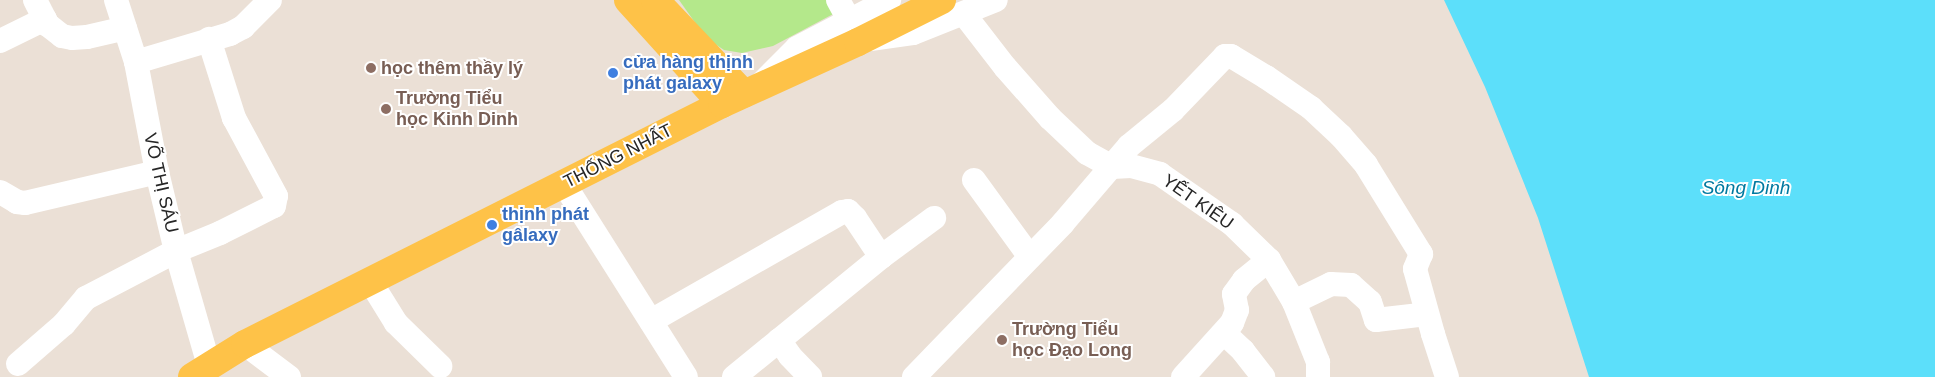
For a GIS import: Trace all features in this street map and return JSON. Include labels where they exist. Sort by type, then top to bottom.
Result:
[{"type":"main road","points":[[628,0],[741,95]]},
{"type":"main road","points":[[655,0],[741,95]]},
{"type":"main road","name":"THỐNG NHẤT","points":[[201,371],[245,344],[741,95],[849,21],[953,7]]},
{"type":"street","name":"VÕ THỊ SÁU","points":[[116,0],[136,62],[201,371]]},
{"type":"street","points":[[136,62],[230,34],[243,27],[270,0]]},
{"type":"street","points":[[849,21],[889,0]]},
{"type":"street","points":[[953,7],[996,0]]},
{"type":"street","name":"YẾT KIÊU","points":[[953,7],[1050,118],[1087,153],[1112,167],[1130,166],[1160,174],[1232,224],[1269,260],[1294,302],[1318,362],[1318,377]]},
{"type":"street","points":[[0,41],[40,9],[48,25],[62,36],[72,38],[125,28]]},
{"type":"street","points":[[18,364],[64,324],[86,298],[176,250],[258,216],[274,206],[276,196],[234,118],[209,39]]},
{"type":"street","points":[[914,377],[1030,257],[1129,146],[1173,110],[1225,56],[1230,56],[1266,77],[1311,108],[1341,136],[1366,165],[1420,254],[1415,269],[1447,377]]},
{"type":"street","points":[[0,192],[17,202],[25,203],[158,172]]},
{"type":"street","points":[[974,180],[1030,257]]},
{"type":"street","points":[[564,184],[686,377]]},
{"type":"street","points":[[651,321],[842,212],[848,212],[855,218],[881,257]]},
{"type":"street","points":[[734,377],[881,257],[934,218]]},
{"type":"street","points":[[1182,377],[1232,323],[1237,310],[1234,294],[1244,280],[1269,260]]},
{"type":"street","points":[[370,281],[396,323],[440,366]]},
{"type":"street","points":[[1294,302],[1331,284],[1351,285],[1370,302],[1376,320],[1427,314]]},
{"type":"street","points":[[1224,333],[1243,351],[1263,377]]},
{"type":"street","points":[[779,340],[790,356],[810,377]]},
{"type":"street","points":[[245,344],[289,377]]},
{"type":"green space","points":[[679,0],[831,0],[837,12],[773,46],[742,53],[724,50],[706,38]]},
{"type":"water","name":"Sông Dinh","points":[[1444,0],[1935,0],[1935,377],[1589,377],[1538,218],[1485,87]]},
{"type":"place","name":"học thêm thầy lý","points":[[371,68]]},
{"type":"place","name":"cửa hàng thịnh phát galaxy","points":[[613,73]]},
{"type":"place","name":"Trường Tiểu học Kinh Dinh","points":[[386,109]]},
{"type":"place","name":"thịnh phát gâlaxy","points":[[492,225]]},
{"type":"place","name":"Trường Tiểu học Đạo Long","points":[[1002,340]]}]
